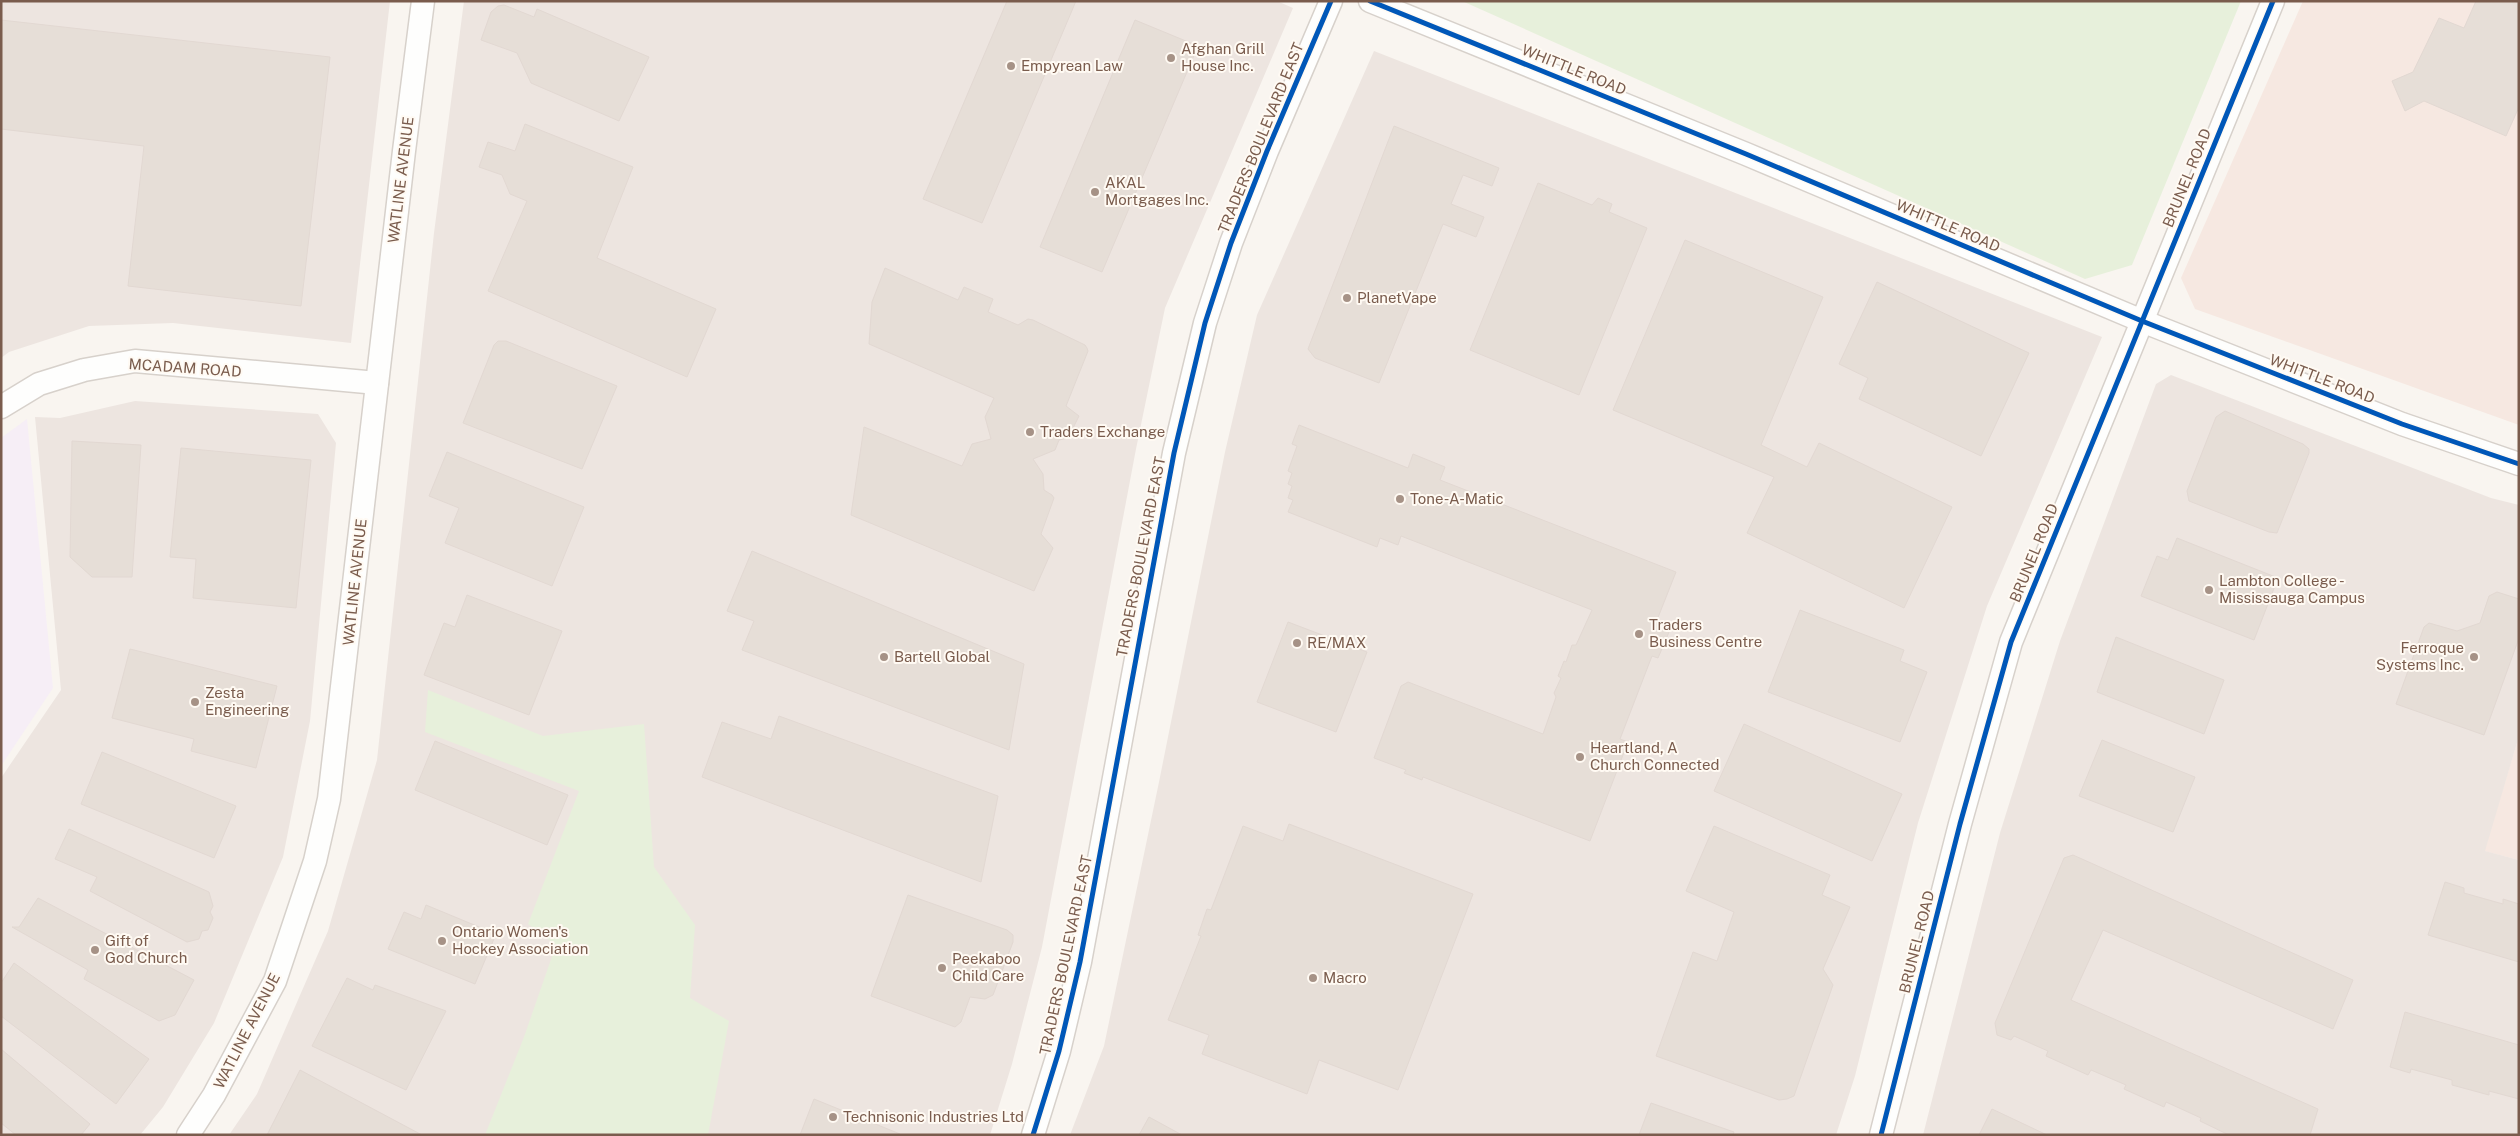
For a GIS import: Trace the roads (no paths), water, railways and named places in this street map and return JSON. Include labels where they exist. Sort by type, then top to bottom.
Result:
[{"type":"street","name":"WATLINE AVENUE","points":[[188,1135],[214,1095],[275,981],[316,861],[329,799],[423,1]]},
{"type":"street","name":"TRADERS BOULEVARD EAST","points":[[1033,1135],[1059,1052],[1080,962],[1172,461],[1205,323],[1231,243],[1266,150],[1331,1]]},
{"type":"street","name":"WHITTLE ROAD","points":[[1370,1],[1746,154],[2142,322],[2402,424],[2519,464]]},
{"type":"street","name":"BRUNEL ROAD","points":[[1881,1135],[1960,824],[2011,642],[2273,1]]},
{"type":"street","name":"MCADAM ROAD","points":[[1,407],[39,384],[84,370],[135,361],[377,383]]},
{"type":"place","name":"Afghan Grill House Inc.","points":[[1171,58]]},
{"type":"place","name":"Empyrean Law","points":[[1011,66]]},
{"type":"place","name":"AKAL Mortgages Inc.","points":[[1095,192]]},
{"type":"place","name":"PlanetVape","points":[[1347,298]]},
{"type":"place","name":"Traders Exchange","points":[[1030,432]]},
{"type":"place","name":"Tone-A-Matic","points":[[1400,499]]},
{"type":"place","name":"Lambton College - Mississauga Campus","points":[[2209,590]]},
{"type":"place","name":"Traders Business Centre","points":[[1639,634]]},
{"type":"place","name":"RE/MAX","points":[[1297,643]]},
{"type":"place","name":"Bartell Global","points":[[884,657]]},
{"type":"place","name":"Ferroque Systems Inc.","points":[[2474,657]]},
{"type":"place","name":"Zesta Engineering","points":[[195,702]]},
{"type":"place","name":"Heartland, A Church Connected","points":[[1580,757]]},
{"type":"place","name":"Ontario Women's Hockey Association","points":[[442,941]]},
{"type":"place","name":"Gift of God Church","points":[[95,950]]},
{"type":"place","name":"Peekaboo Child Care","points":[[942,968]]},
{"type":"place","name":"Macro","points":[[1313,978]]},
{"type":"place","name":"Technisonic Industries Ltd","points":[[833,1117]]}]
